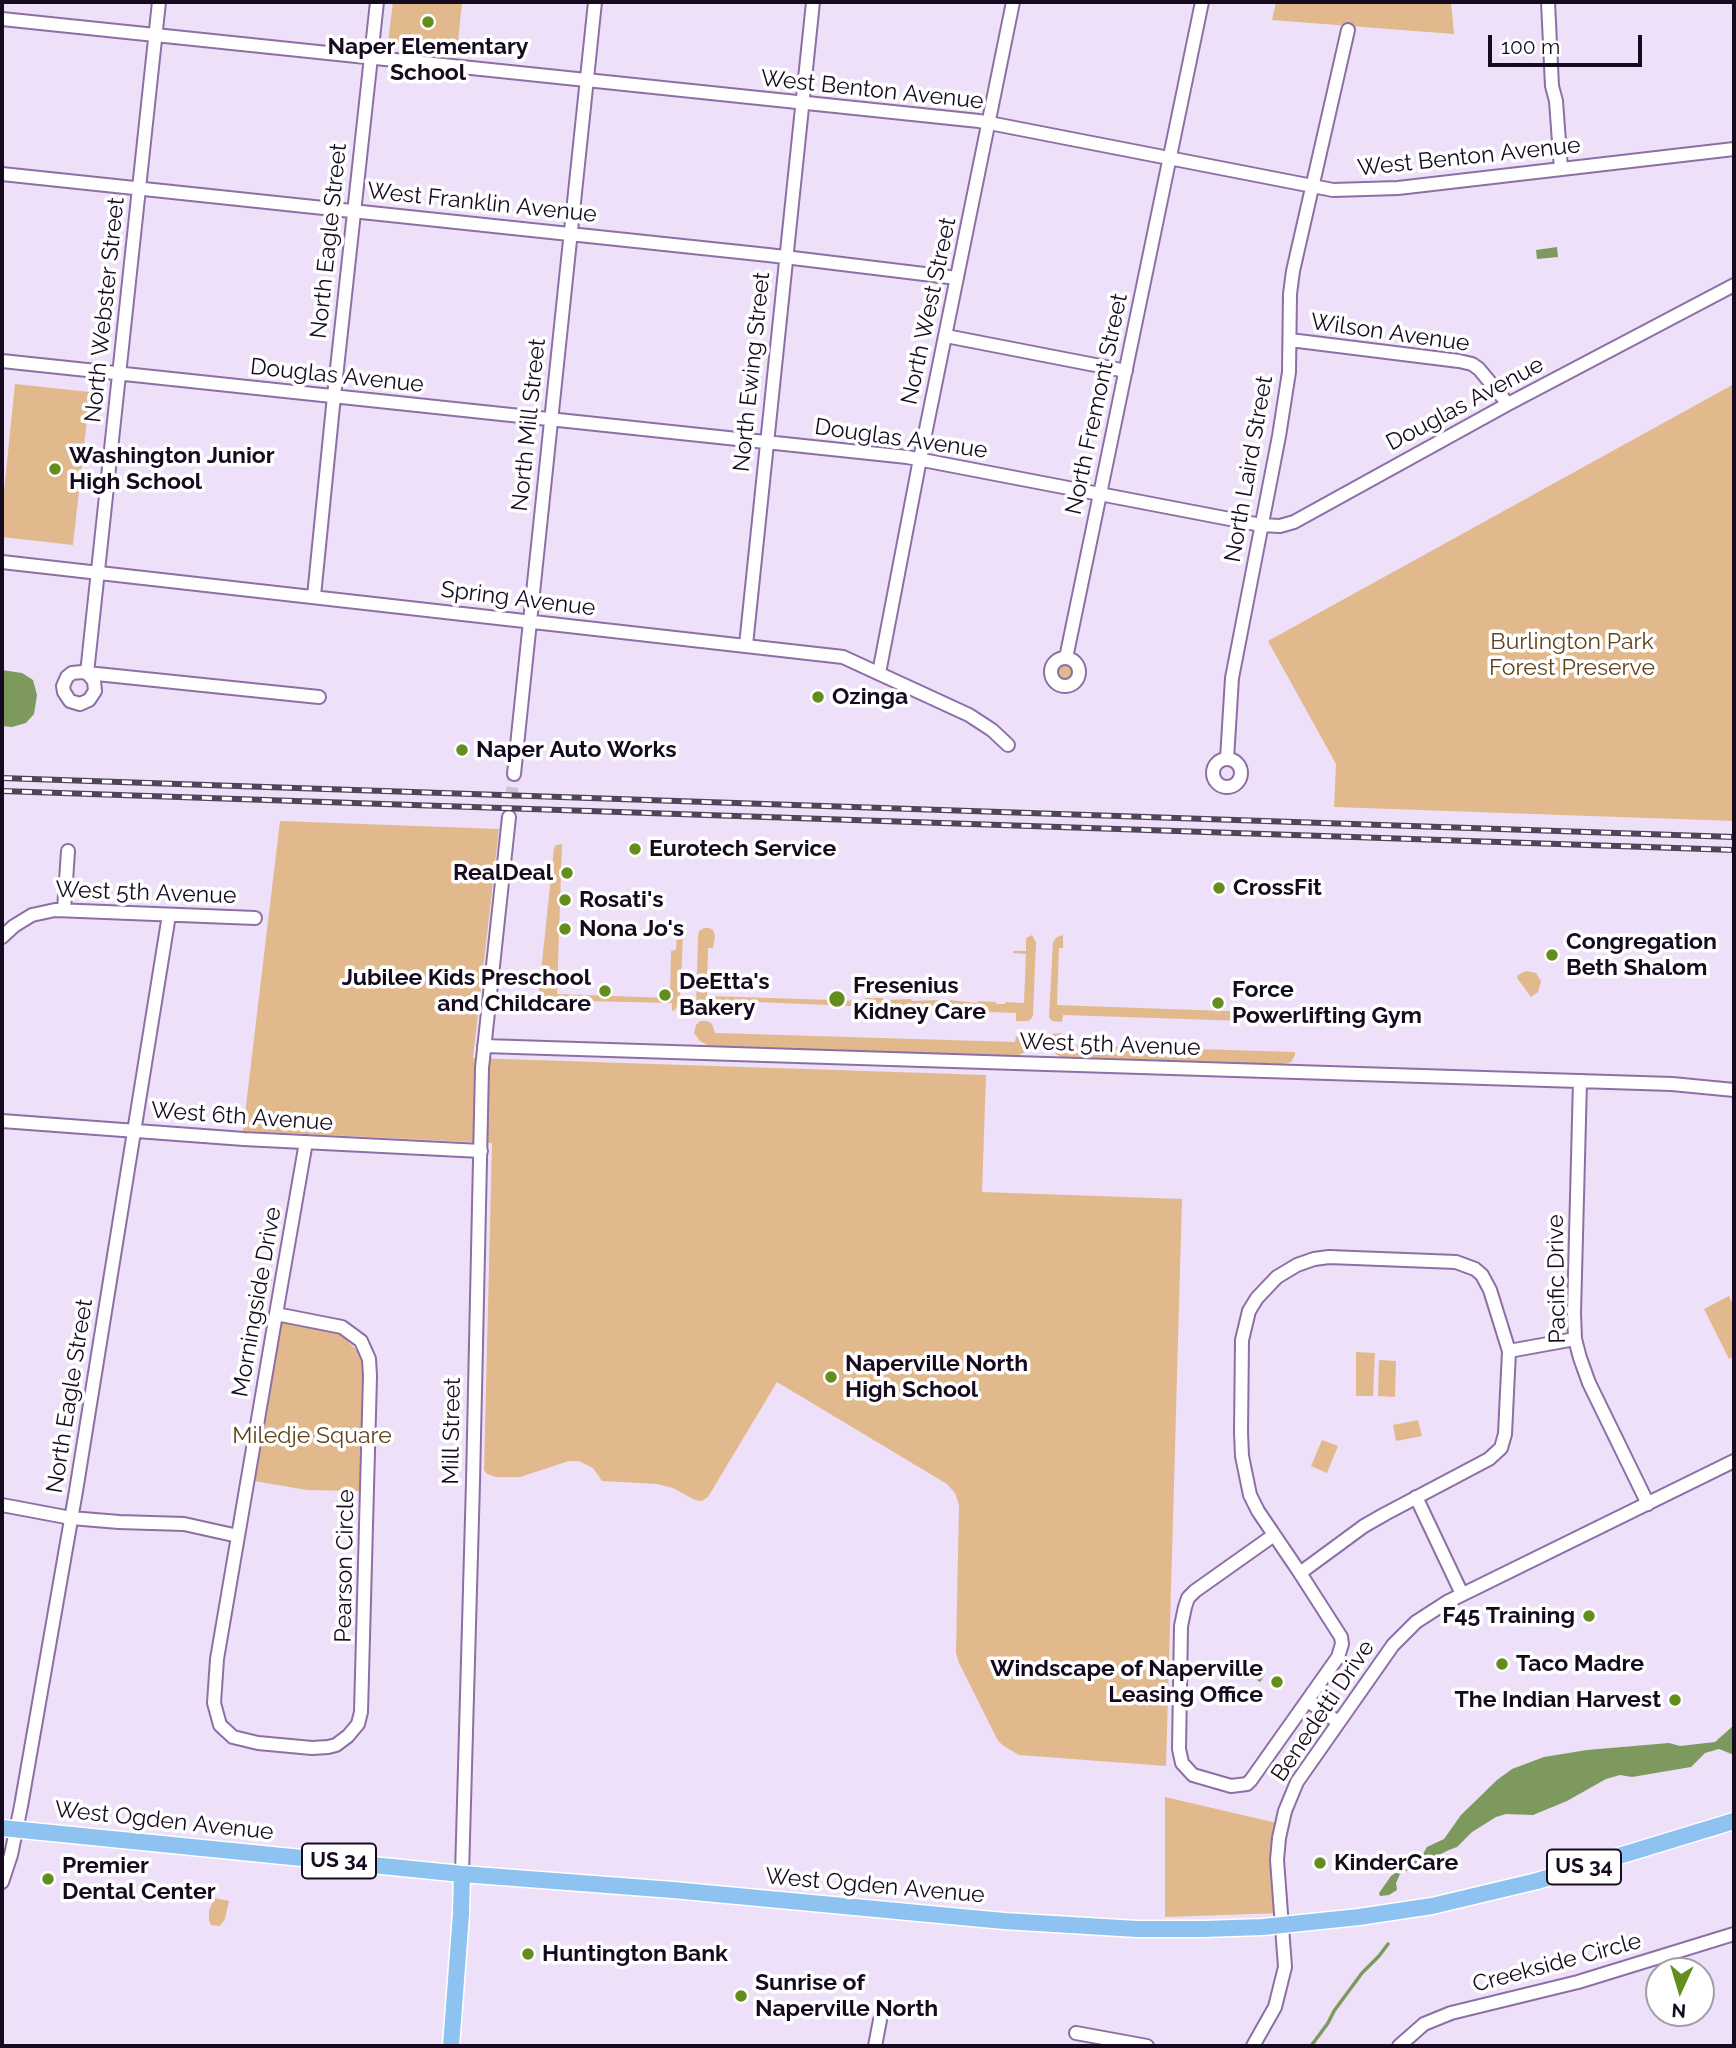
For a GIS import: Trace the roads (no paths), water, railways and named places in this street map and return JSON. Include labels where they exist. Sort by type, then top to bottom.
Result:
[{"type":"main road","name":"West Ogden Avenue","points":[[9,1829],[462,1874],[1084,1927],[1203,1929],[1359,1917],[1464,1899],[1537,1881],[1734,1821]]},
{"type":"main road","name":"Mill Street","points":[[451,2046],[462,1874]]},
{"type":"street","name":"North Webster Street","points":[[159,2],[87,673],[319,697]]},
{"type":"street","name":"North Eagle Street","points":[[314,596],[377,2]]},
{"type":"street","name":"North Mill Street","points":[[514,774],[595,2]]},
{"type":"street","name":"North Ewing Street","points":[[746,645],[813,2]]},
{"type":"street","name":"North West Street","points":[[879,673],[1013,2]]},
{"type":"street","name":"North Fremont Street","points":[[1066,658],[1202,2]]},
{"type":"street","points":[[1548,2],[1552,86],[1556,101],[1561,169]]},
{"type":"street","name":"West Benton Avenue","points":[[2,19],[990,123],[1312,187],[1352,190],[1398,188],[1734,149]]},
{"type":"street","name":"North Laird Street","points":[[1227,759],[1232,678],[1289,372],[1293,271],[1348,30]]},
{"type":"street","name":"West Franklin Avenue","points":[[2,174],[957,278]]},
{"type":"street","name":"Douglas Avenue","points":[[2,361],[920,459],[1261,525],[1280,526],[1294,522],[1508,404],[1734,285]]},
{"type":"street","points":[[946,335],[1126,371]]},
{"type":"street","name":"Wilson Avenue","points":[[1290,340],[1472,364],[1508,404]]},
{"type":"street","name":"Spring Avenue","points":[[2,562],[843,657],[968,715],[992,730],[1008,745]]},
{"type":"street","name":"Mill Street","points":[[462,1874],[484,1046],[509,817]]},
{"type":"street","points":[[64,910],[68,851]]},
{"type":"street","name":"West 5th Avenue","points":[[2,937],[14,926],[44,911],[255,918]]},
{"type":"street","name":"North Eagle Street","points":[[2,1882],[11,1854],[9,1829],[71,1518],[169,915]]},
{"type":"street","name":"West 5th Avenue","points":[[484,1046],[1672,1084],[1734,1090]]},
{"type":"street","name":"Pacific Drive","points":[[1580,1081],[1575,1339],[1589,1383],[1648,1503]]},
{"type":"street","name":"West 6th Avenue","points":[[2,1121],[481,1151]]},
{"type":"street","name":"Morningside Drive","points":[[217,1718],[214,1686],[217,1660],[306,1142]]},
{"type":"street","points":[[1274,1535],[1195,1591],[1188,1598],[1181,1626],[1179,1749],[1182,1763],[1193,1774],[1231,1786],[1247,1784],[1338,1657],[1342,1644],[1339,1632],[1258,1511],[1250,1495],[1242,1456],[1240,1409],[1242,1340],[1249,1311],[1277,1276],[1314,1259],[1329,1257],[1446,1261],[1475,1269],[1486,1282],[1509,1351],[1505,1434],[1501,1448],[1489,1460],[1364,1526],[1300,1573]]},
{"type":"street","name":"Pearson Circle","points":[[217,1718],[226,1732],[247,1742],[312,1748],[336,1745],[358,1724],[361,1712],[369,1359],[361,1340],[342,1327],[276,1314]]},
{"type":"street","points":[[1509,1351],[1575,1339]]},
{"type":"street","name":"Benedetti Drive","points":[[1253,2046],[1269,2021],[1282,1982],[1285,1960],[1277,1860],[1282,1823],[1297,1782],[1393,1645],[1428,1613],[1462,1594],[1734,1461]]},
{"type":"street","points":[[1416,1497],[1462,1594]]},
{"type":"street","points":[[2,1505],[71,1518],[184,1524],[238,1536]]},
{"type":"street","points":[[1308,1701],[1338,1722]]},
{"type":"street","name":"Creekside Circle","points":[[1399,2046],[1424,2024],[1451,2013],[1578,1982],[1734,1934]]},
{"type":"street","points":[[874,2046],[880,2020]]},
{"type":"street","points":[[1076,2032],[1147,2046]]},
{"type":"waterway","points":[[1311,2046],[1362,1973],[1388,1944]]},
{"type":"tunnel","points":[[509,817],[514,774]]},
{"type":"railway","points":[[2,778],[1734,837]]},
{"type":"railway","points":[[2,791],[1734,850]]},
{"type":"place","name":"Naper Elementary School","points":[[428,22]]},
{"type":"place","name":"Washington Junior High School","points":[[55,469]]},
{"type":"place","name":"Ozinga","points":[[818,697]]},
{"type":"place","name":"Naper Auto Works","points":[[462,750]]},
{"type":"place","name":"Eurotech Service","points":[[635,849]]},
{"type":"place","name":"RealDeal","points":[[567,873]]},
{"type":"place","name":"CrossFit","points":[[1219,888]]},
{"type":"place","name":"Rosati's","points":[[565,900]]},
{"type":"place","name":"Nona Jo's","points":[[565,929]]},
{"type":"place","name":"Congregation Beth Shalom","points":[[1552,955]]},
{"type":"place","name":"Jubilee Kids Preschool and Childcare","points":[[605,991]]},
{"type":"place","name":"DeEtta's Bakery","points":[[665,995]]},
{"type":"place","name":"Fresenius Kidney Care","points":[[837,999]]},
{"type":"place","name":"Force Powerlifting Gym","points":[[1218,1003]]},
{"type":"place","name":"Naperville North High School","points":[[831,1377]]},
{"type":"place","name":"F45 Training","points":[[1589,1616]]},
{"type":"place","name":"Taco Madre","points":[[1502,1664]]},
{"type":"place","name":"Windscape of Naperville Leasing Office","points":[[1277,1682]]},
{"type":"place","name":"The Indian Harvest","points":[[1675,1700]]},
{"type":"place","name":"KinderCare","points":[[1320,1863]]},
{"type":"place","name":"Premier Dental Center","points":[[48,1879]]},
{"type":"place","name":"Huntington Bank","points":[[528,1954]]},
{"type":"place","name":"Sunrise of Naperville North","points":[[741,1996]]},
{"type":"park label","name":"Burlington Park Forest Preserve","points":[[1572,655]]},
{"type":"park label","name":"Miledje Square","points":[[312,1436]]}]
